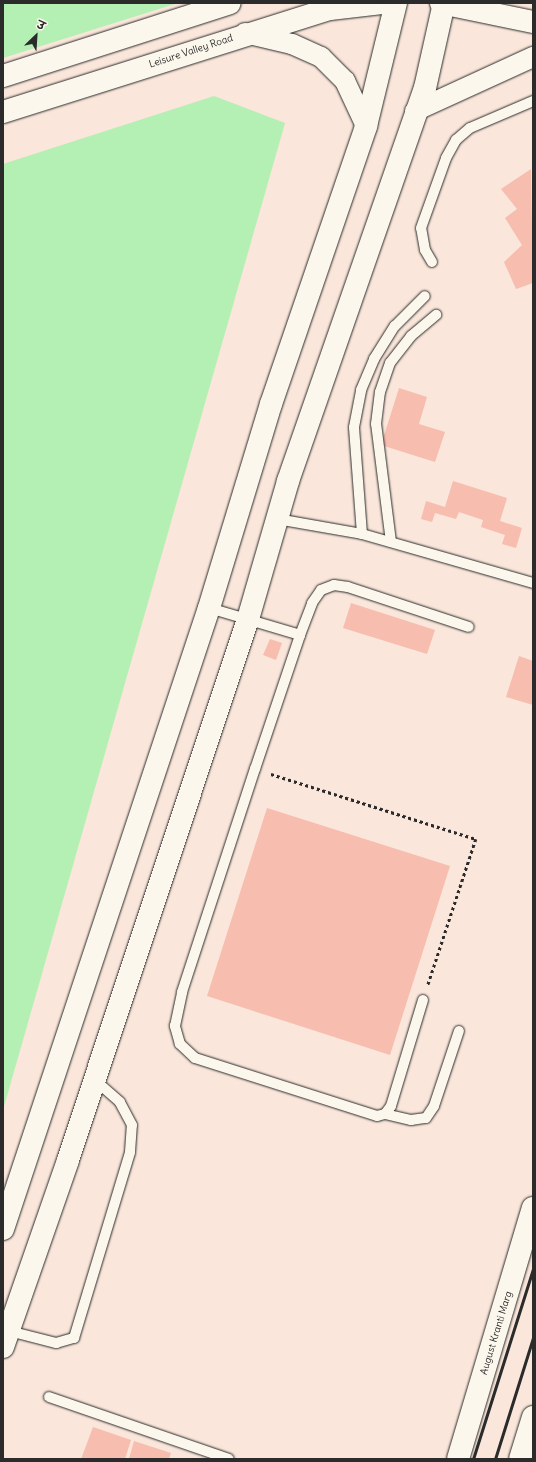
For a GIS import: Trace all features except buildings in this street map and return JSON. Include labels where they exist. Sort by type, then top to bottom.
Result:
[{"type":"street","points":[[3,76],[230,3]]},
{"type":"street","name":"Leisure Valley Road","points":[[3,112],[245,33],[330,9],[382,3]]},
{"type":"street","points":[[3,1229],[209,608],[270,404],[366,126],[396,3]]},
{"type":"street","points":[[6,1339],[95,1080],[248,619],[277,519],[424,88],[443,3],[533,22]]},
{"type":"street","points":[[245,33],[292,44],[321,57],[345,81],[366,126]]},
{"type":"street","points":[[415,111],[533,57]]},
{"type":"street","name":"August Kranti Marg","points":[[458,1459],[533,1208]]},
{"type":"street","points":[[520,1459],[533,1417]]},
{"type":"lane","points":[[432,262],[423,244],[421,228],[446,158],[456,140],[470,128],[533,102]]},
{"type":"lane","points":[[362,534],[354,427],[361,390],[374,360],[395,326],[425,296]]},
{"type":"lane","points":[[391,542],[376,424],[380,392],[390,363],[411,336],[436,315]]},
{"type":"lane","points":[[277,519],[362,534],[533,583]]},
{"type":"lane","points":[[459,1031],[434,1106],[426,1118],[411,1120],[385,1114],[377,1116],[195,1058],[180,1044],[175,1026],[182,992],[255,769],[300,635],[312,603],[321,590],[334,585],[469,627]]},
{"type":"lane","points":[[209,608],[300,635]]},
{"type":"lane","points":[[385,1114],[391,1106],[423,1000]]},
{"type":"lane","points":[[6,1339],[56,1343],[74,1338],[130,1152],[132,1125],[120,1102],[95,1080]]},
{"type":"lane","points":[[49,1397],[229,1459]]},
{"type":"path","points":[[255,769],[476,839],[423,1000]]},
{"type":"shaded area","points":[[3,3],[533,3],[533,1459],[3,1459]]},
{"type":"green space","points":[[3,3],[178,3],[3,58]]},
{"type":"green space","points":[[214,96],[285,123],[3,1110],[3,164]]},
{"type":"railway","points":[[473,1459],[533,1269]]},
{"type":"railway","points":[[495,1459],[533,1338]]}]
